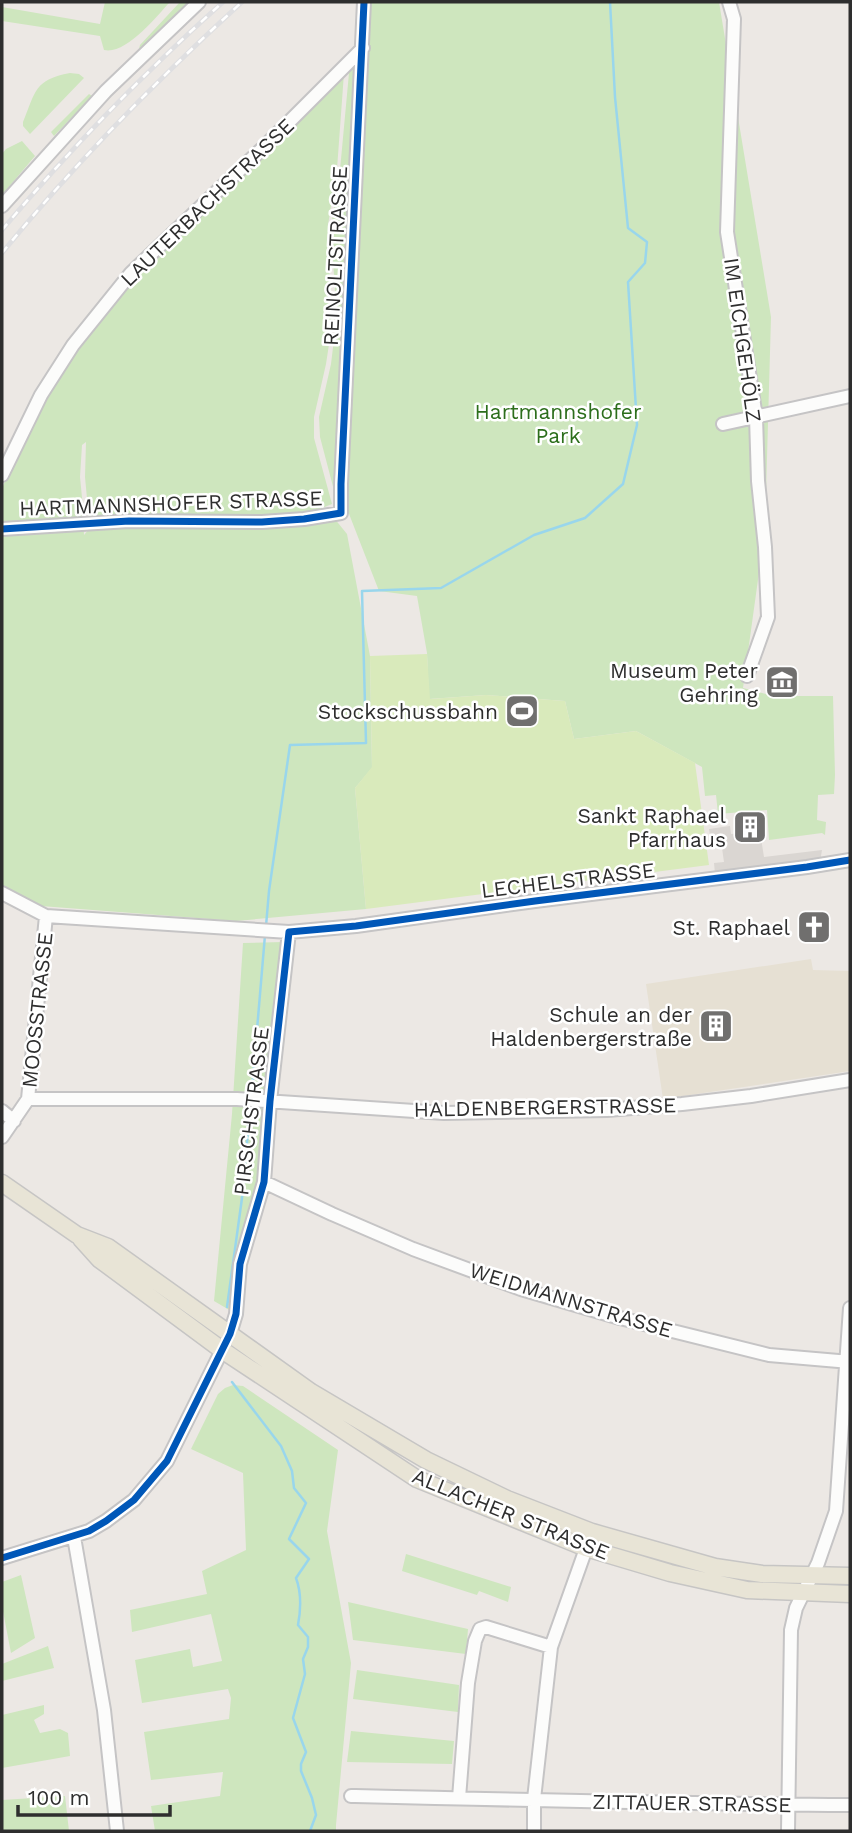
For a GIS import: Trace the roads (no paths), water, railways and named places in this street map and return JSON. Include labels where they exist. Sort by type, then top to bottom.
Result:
[{"type":"main road","name":"ALLACHER STRASSE","points":[[2,1183],[77,1235],[99,1259],[222,1350],[417,1479],[589,1540],[670,1573],[738,1588],[850,1594]]},
{"type":"main road","name":"ALLACHER STRASSE","points":[[77,1235],[108,1247],[312,1392],[426,1460],[589,1540],[654,1551],[736,1571],[850,1576]]},
{"type":"street","points":[[2,206],[106,91],[200,2]]},
{"type":"street","name":"REINOLTSTRASSE","points":[[341,513],[364,2]]},
{"type":"street","name":"IM EICHGEHÖLZ","points":[[729,2],[734,19],[727,232],[756,417],[768,617],[747,676]]},
{"type":"street","name":"LAUTERBACHSTRASSE","points":[[2,475],[41,395],[60,365],[131,273],[265,146],[363,48]]},
{"type":"street","points":[[723,424],[850,396]]},
{"type":"street","name":"HARTMANNSHOFER STRASSE","points":[[2,528],[141,520],[262,522],[341,513]]},
{"type":"street","name":"LECHELSTRASSE","points":[[2,893],[46,916],[289,932],[356,926],[850,860]]},
{"type":"street","name":"MOOSSTRASSE","points":[[2,1138],[28,1098],[46,916]]},
{"type":"street","name":"PIRSCHSTRASSE","points":[[2,1558],[89,1531],[123,1509],[158,1474],[167,1461],[230,1334],[236,1314],[240,1264],[264,1182],[289,932]]},
{"type":"street","name":"HALDENBERGERSTRASSE","points":[[28,1098],[237,1099],[444,1113],[607,1110],[751,1096],[850,1080]]},
{"type":"street","points":[[2,1111],[14,1121]]},
{"type":"street","name":"WEIDMANNSTRASSE","points":[[264,1182],[413,1249],[521,1289],[620,1318],[769,1355],[849,1362]]},
{"type":"street","points":[[788,1831],[790,1635],[796,1608],[813,1575],[838,1500],[849,1362],[850,1308]]},
{"type":"street","points":[[74,1537],[104,1710],[117,1831]]},
{"type":"street","points":[[534,1831],[534,1799],[551,1647],[589,1540]]},
{"type":"street","points":[[459,1798],[468,1683],[475,1640],[480,1629],[486,1627],[551,1647]]},
{"type":"street","name":"ZITTAUER STRASSE","points":[[351,1796],[609,1803],[850,1805]]},
{"type":"waterway","points":[[266,926],[290,745],[366,743],[362,591],[441,588],[534,535],[585,518],[623,484],[637,425],[628,282],[645,263],[647,242],[628,228],[615,97],[610,2]]},
{"type":"waterway","points":[[252,1089],[265,935]]},
{"type":"waterway","points":[[227,1307],[242,1198],[250,1109]]},
{"type":"waterway","points":[[232,1382],[281,1446],[292,1471],[294,1488],[306,1503],[289,1539],[309,1559],[296,1578],[300,1602],[298,1625],[308,1637],[308,1647],[303,1659],[305,1674],[293,1718],[306,1752],[301,1771],[316,1815],[310,1831]]},
{"type":"railway","points":[[2,230],[108,112],[223,2]]},
{"type":"railway","points":[[2,253],[117,123],[242,2]]},
{"type":"place","name":"Museum Peter Gehring","points":[[782,682]]},
{"type":"place","name":"Stockschussbahn","points":[[522,711]]},
{"type":"place","name":"Sankt Raphael Pfarrhaus","points":[[750,827]]},
{"type":"place","name":"St. Raphael","points":[[814,927]]},
{"type":"place","name":"Schule an der Haldenbergerstraße","points":[[716,1026]]},
{"type":"park label","name":"Hartmannshofer Park","points":[[558,423]]}]
